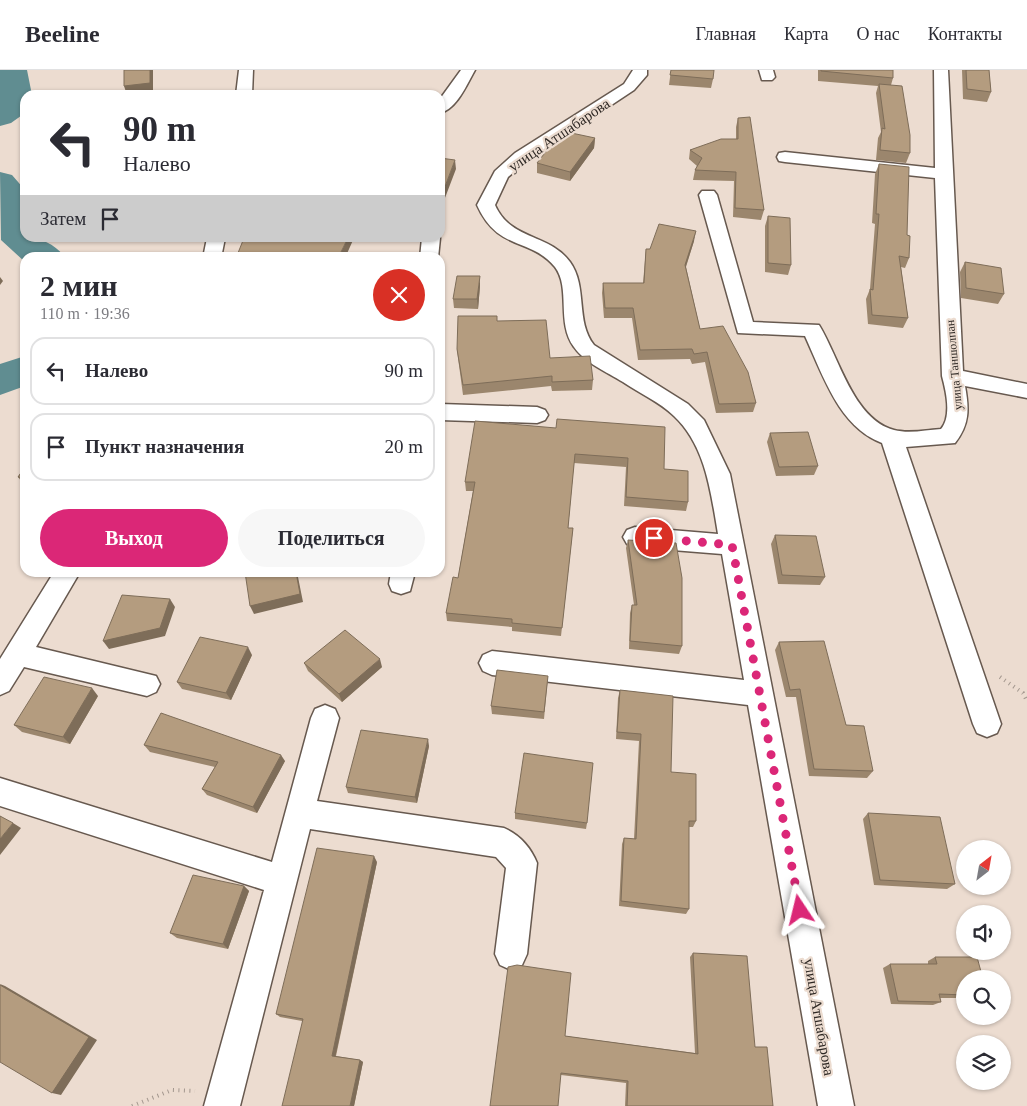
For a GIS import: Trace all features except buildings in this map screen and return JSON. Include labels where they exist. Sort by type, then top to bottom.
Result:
[{"type":"street","points":[[244,90],[246,70]]},
{"type":"street","points":[[445,103],[468,70]]},
{"type":"street","name":"улица Атшабарова","points":[[640,70],[639,75],[629,87],[521,157],[501,175],[486,205],[490,217],[499,228],[547,252],[562,263],[570,276],[577,338],[587,350],[680,409],[696,426],[719,474],[836,1106]]},
{"type":"street","name":"улица Таншолпан","points":[[708,195],[744,328],[812,330],[848,404],[870,427],[892,438],[947,436],[956,428],[958,416],[952,376],[942,174],[941,70]]},
{"type":"street","points":[[785,157],[942,174]]},
{"type":"street","points":[[952,376],[1027,391]]},
{"type":"street","points":[[445,412],[537,415]]},
{"type":"street","points":[[892,438],[988,724]]},
{"type":"street","points":[[634,537],[732,545]]},
{"type":"street","points":[[0,683],[65,577]]},
{"type":"street","points":[[19,654],[147,684]]},
{"type":"street","points":[[492,663],[760,694]]},
{"type":"street","points":[[224,1099],[326,718]]},
{"type":"street","points":[[0,792],[282,881]]},
{"type":"street","points":[[300,813],[504,842],[522,864],[511,954]]},
{"type":"path","points":[[132,1106],[172,1090],[224,1099]]},
{"type":"waterway","points":[[0,116],[15,106],[17,90],[12,70]]},
{"type":"waterway","points":[[0,182],[14,199],[14,232],[20,238]]},
{"type":"waterway","points":[[24,242],[35,252]]},
{"type":"waterway","points":[[0,380],[20,372]]},
{"type":"route","points":[[654,538],[732,545],[800,910]]}]
